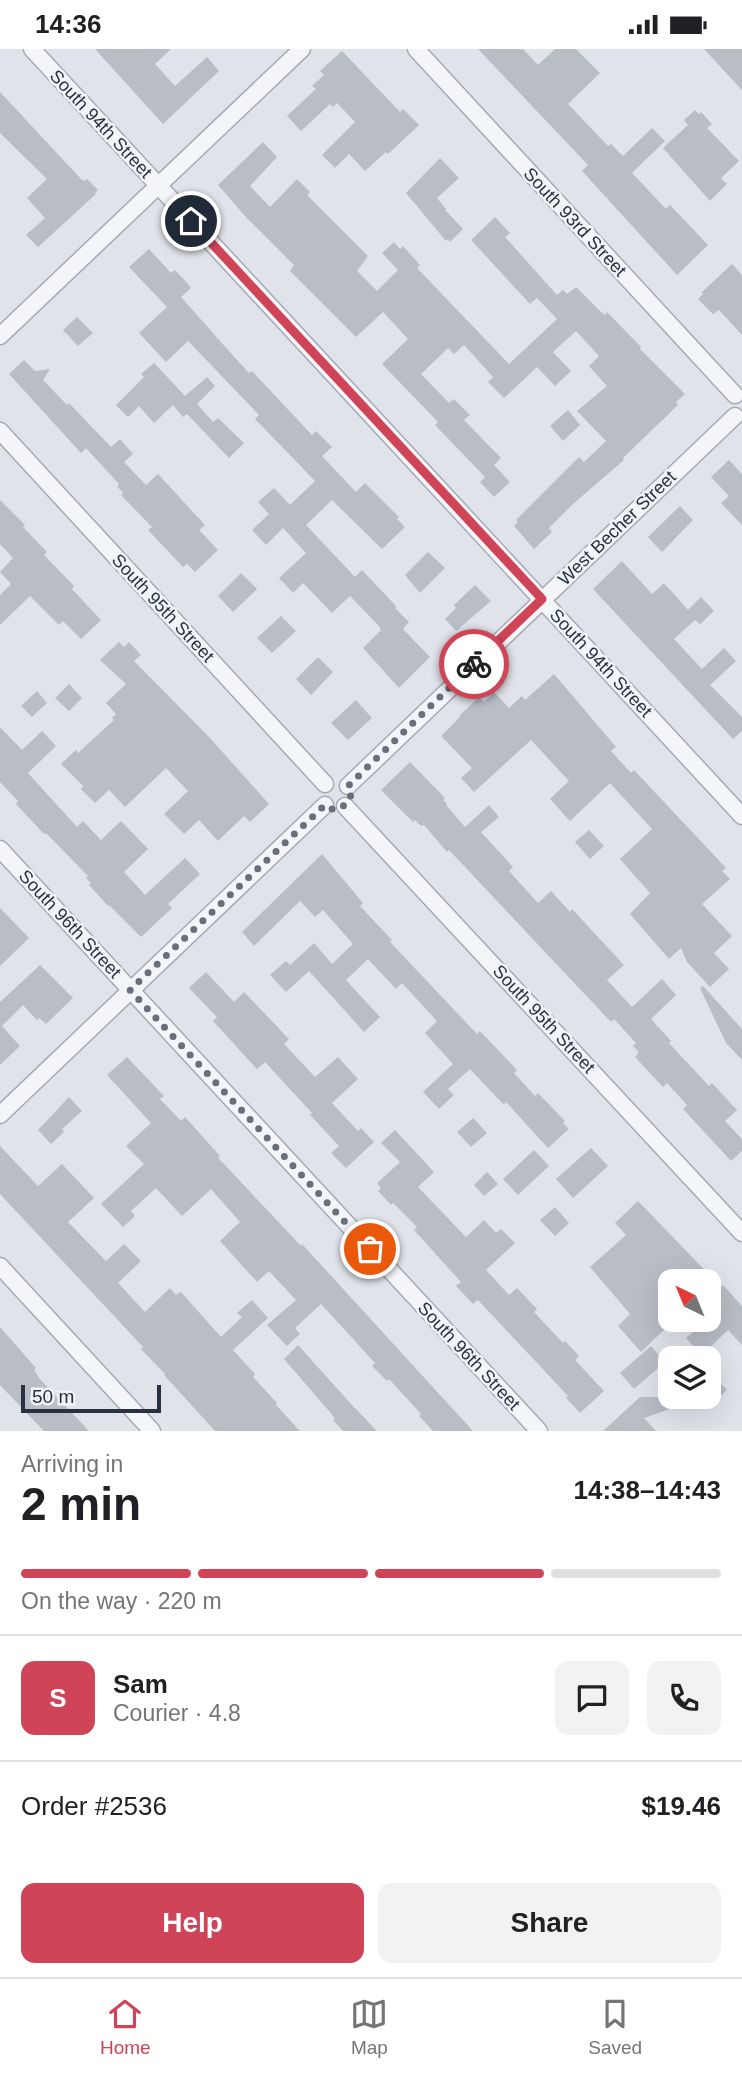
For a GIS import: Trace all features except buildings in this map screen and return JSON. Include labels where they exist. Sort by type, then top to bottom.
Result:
[{"type":"street","name":"South 94th Street","points":[[32,49],[742,816]]},
{"type":"street","points":[[0,336],[302,49]]},
{"type":"street","name":"South 93rd Street","points":[[416,49],[738,393]]},
{"type":"street","points":[[738,393],[731,403],[738,418]]},
{"type":"street","name":"West Becher Street","points":[[348,786],[542,599],[738,418]]},
{"type":"street","name":"South 95th Street","points":[[0,431],[326,784]]},
{"type":"street","points":[[335,780],[348,786],[351,795],[345,806],[334,810],[325,805],[321,797],[326,784],[335,780]]},
{"type":"street","points":[[0,1115],[325,805]]},
{"type":"street","name":"South 95th Street","points":[[345,806],[742,1233]]},
{"type":"street","name":"South 96th Street","points":[[0,849],[539,1431]]},
{"type":"street","points":[[0,1266],[152,1431]]},
{"type":"way so far","points":[[370,1249],[130,990],[325,805],[334,810],[344,807],[351,795],[348,786],[474,664]]},
{"type":"route","points":[[191,221],[542,599],[474,664]]}]
